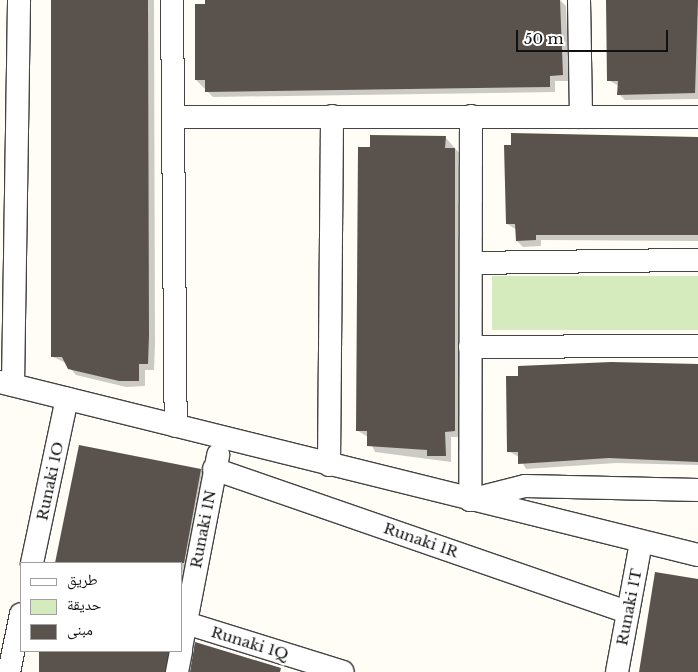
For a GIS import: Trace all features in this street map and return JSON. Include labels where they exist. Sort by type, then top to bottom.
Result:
[{"type":"street","points":[[19,0],[6,383],[641,543],[698,555]]},
{"type":"street","points":[[172,0],[176,426]]},
{"type":"street","points":[[579,0],[581,117]]},
{"type":"street","points":[[329,464],[332,116]]},
{"type":"street","points":[[470,500],[471,116]]},
{"type":"street","points":[[173,117],[698,117]]},
{"type":"street","points":[[470,264],[698,260]]},
{"type":"street","points":[[470,347],[698,346]]},
{"type":"street","name":"Runaki 1O","points":[[32,562],[67,399]]},
{"type":"street","name":"Runaki 1N","points":[[182,644],[214,469],[222,438]]},
{"type":"street","name":"Runaki 1R","points":[[214,469],[628,612]]},
{"type":"street","points":[[470,500],[525,486],[698,490]]},
{"type":"street","name":"Runaki 1T","points":[[617,672],[641,543]]},
{"type":"street","points":[[9,672],[7,647],[20,616]]},
{"type":"street","name":"Runaki 1Q","points":[[186,623],[336,671]]},
{"type":"street","name":"Runaki 1N","points":[[177,672],[180,652]]},
{"type":"green space","points":[[492,276],[698,276],[698,330],[492,330]]},
{"type":"building","points":[[51,0],[148,0],[149,336],[148,364],[139,364],[139,381],[119,381],[68,369],[62,357],[51,357]]},
{"type":"building","points":[[205,0],[560,0],[563,75],[550,76],[550,87],[205,92],[205,80],[195,80],[195,4],[205,4]]},
{"type":"building","points":[[606,0],[698,0],[695,93],[617,95],[618,81],[607,81]]},
{"type":"building","points":[[511,133],[698,137],[698,235],[536,235],[536,240],[516,241],[515,224],[506,224],[504,145],[511,145]]},
{"type":"building","points":[[370,135],[446,136],[445,148],[455,148],[455,431],[445,432],[446,456],[427,456],[427,450],[367,446],[367,431],[356,431],[358,147],[370,147]]},
{"type":"building","points":[[611,362],[698,364],[698,462],[609,458],[518,464],[518,452],[507,452],[506,376],[518,376],[518,366]]},
{"type":"building","points":[[79,445],[201,469],[184,563],[55,562]]},
{"type":"building","points":[[655,572],[698,579],[698,672],[639,672]]},
{"type":"building","points":[[195,642],[281,668],[280,672],[190,672]]},
{"type":"building","points":[[39,652],[168,652],[168,672],[39,672]]}]
